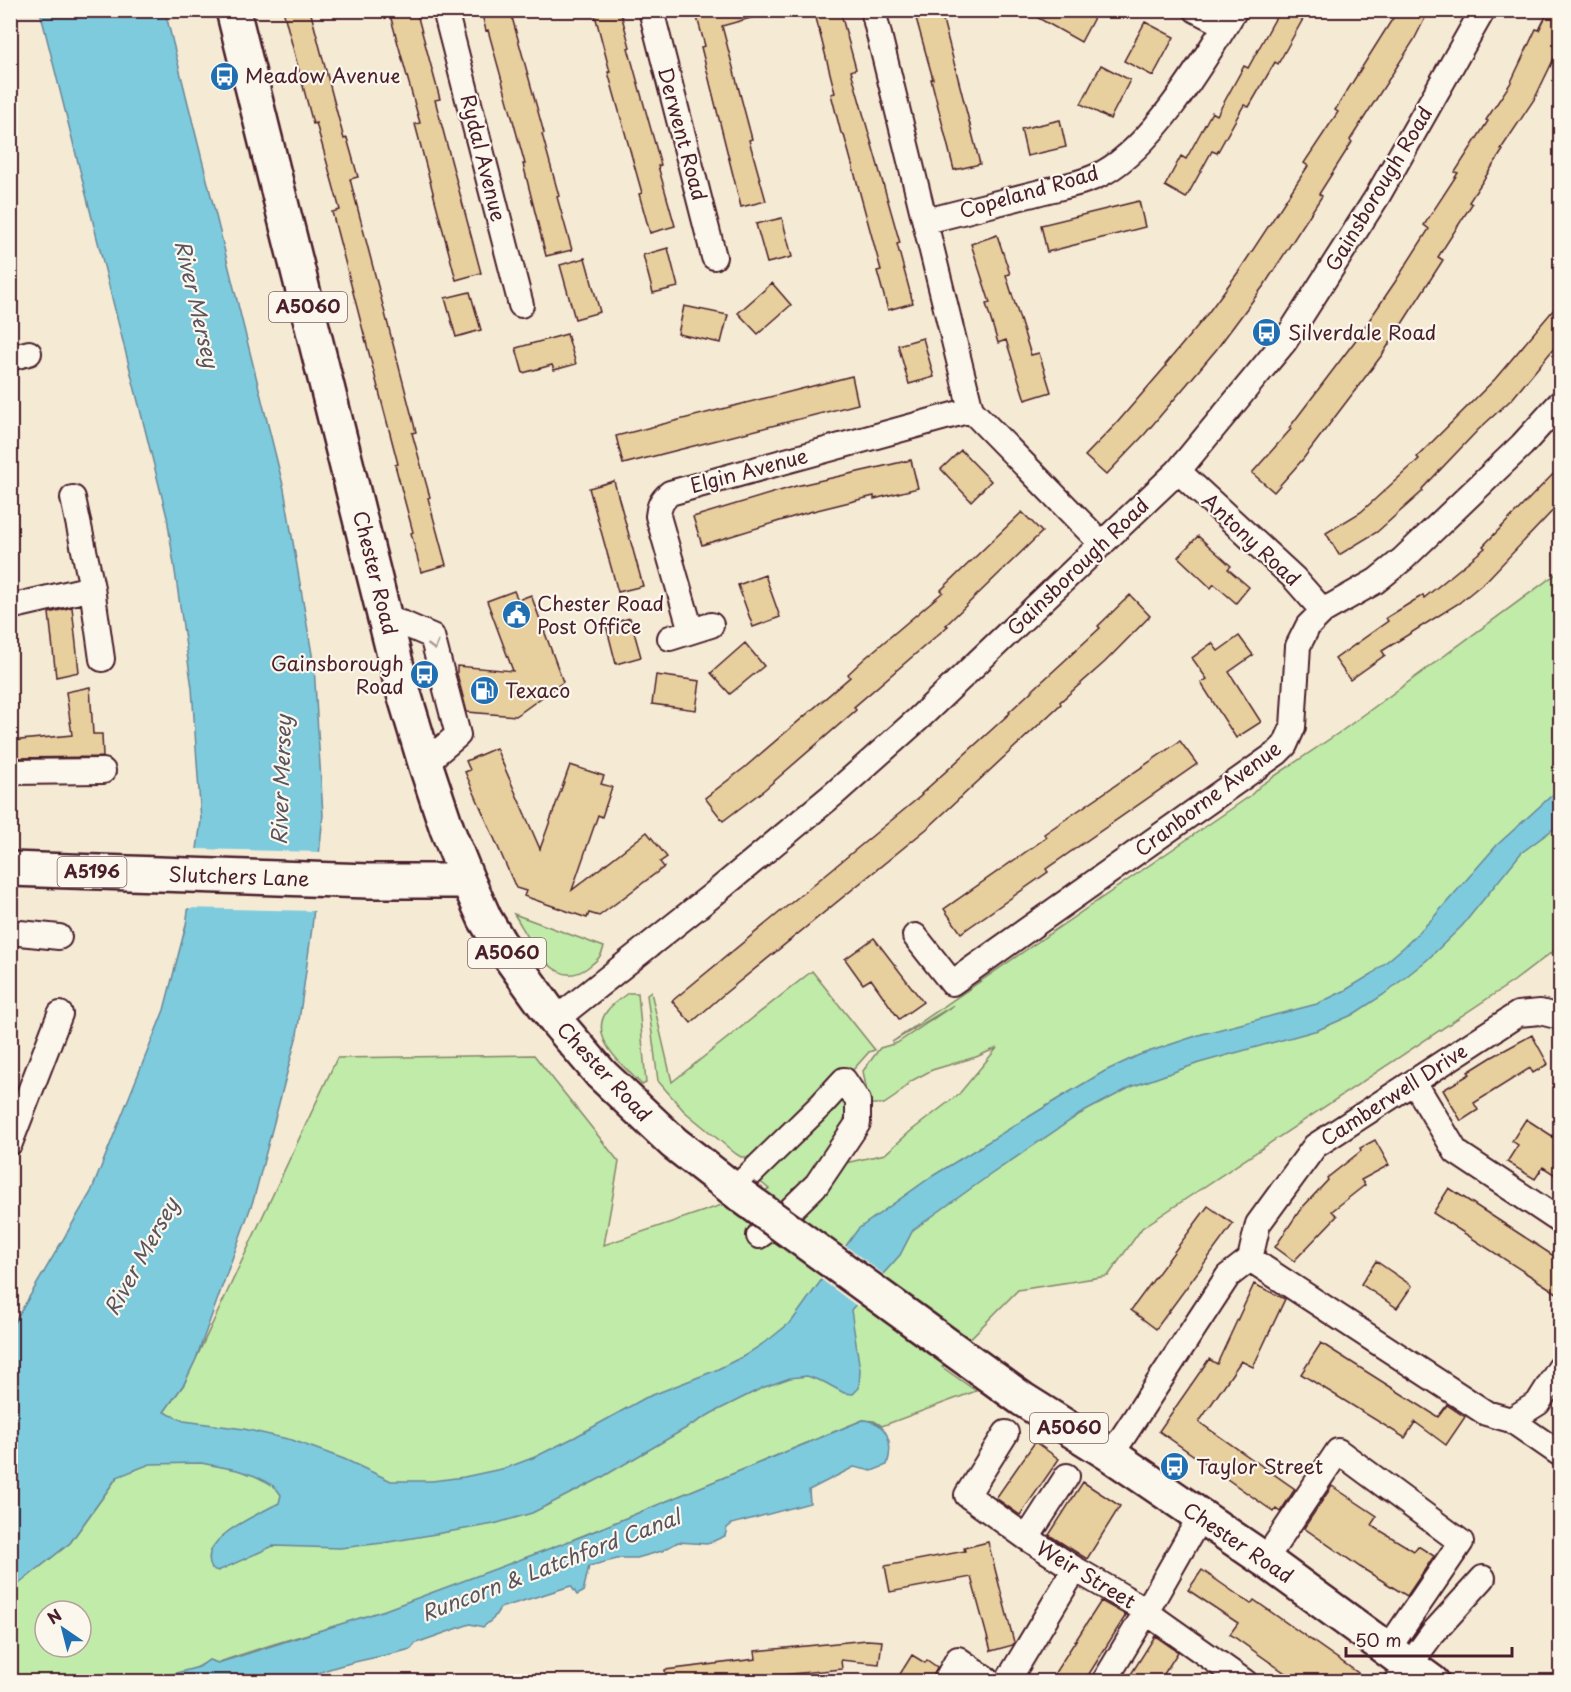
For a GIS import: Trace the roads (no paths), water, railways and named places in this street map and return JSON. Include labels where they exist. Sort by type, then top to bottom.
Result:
[{"type":"highway","name":"Chester Road","points":[[233,10],[402,687],[425,763],[468,881],[485,919],[499,942],[555,1020],[601,1074],[656,1127],[738,1193],[1022,1399],[1111,1455],[1265,1560],[1407,1669]]},
{"type":"highway","name":"Slutchers Lane","points":[[10,869],[335,880],[468,881]]},
{"type":"street","name":"Rydal Avenue","points":[[445,10],[521,305]]},
{"type":"street","name":"Derwent Road","points":[[651,10],[714,256]]},
{"type":"street","points":[[873,10],[971,410],[1102,544]]},
{"type":"street","points":[[1196,10],[1230,18]]},
{"type":"street","name":"Gainsborough Road","points":[[555,1020],[710,897],[835,793],[917,720],[1178,471],[1285,341],[1377,197],[1484,10]]},
{"type":"street","name":"Copeland Road","points":[[926,221],[1085,181],[1116,165],[1130,154],[1154,128],[1230,18]]},
{"type":"street","name":"Cranborne Avenue","points":[[915,936],[952,983],[1277,753],[1285,745],[1293,727],[1298,646],[1308,626],[1323,611],[1376,581],[1403,559],[1522,445],[1560,403]]},
{"type":"street","name":"Elgin Avenue","points":[[691,631],[658,516],[659,506],[670,493],[971,410]]},
{"type":"street","name":"Antony Road","points":[[1178,471],[1294,578],[1323,611]]},
{"type":"street","points":[[72,498],[92,588],[102,659]]},
{"type":"street","points":[[10,607],[92,588]]},
{"type":"street","points":[[10,772],[103,771]]},
{"type":"street","points":[[10,932],[59,937]]},
{"type":"street","name":"Camberwell Drive","points":[[1250,1259],[1258,1224],[1315,1146],[1518,1014],[1540,1012],[1560,1017]]},
{"type":"street","points":[[10,1143],[60,1014]]},
{"type":"street","points":[[738,1193],[844,1080],[858,1101],[858,1123],[817,1184],[776,1224],[759,1236]]},
{"type":"street","points":[[1414,1082],[1456,1152],[1560,1221]]},
{"type":"street","points":[[1111,1455],[1228,1276],[1250,1259],[1486,1413],[1511,1420],[1560,1454]]},
{"type":"street","points":[[1511,1420],[1538,1403],[1560,1368]]},
{"type":"street","points":[[1006,1433],[967,1495],[1027,1538]]},
{"type":"street","points":[[1265,1560],[1338,1450],[1461,1542],[1407,1669]]},
{"type":"street","name":"Weir Street","points":[[1067,1476],[1027,1538],[1146,1612],[1213,1672],[1245,1682]]},
{"type":"street","points":[[1104,1682],[1200,1517]]},
{"type":"street","points":[[1007,1682],[1075,1569]]},
{"type":"street","points":[[1407,1669],[1432,1634],[1483,1578]]},
{"type":"street","points":[[945,1682],[958,1659],[991,1682]]},
{"type":"water","name":"River Mersey","points":[[40,11],[165,11],[284,489],[314,666],[323,815],[312,928],[297,1035],[254,1198],[196,1359],[184,1384],[164,1412],[184,1421],[244,1429],[292,1440],[344,1459],[391,1481],[432,1481],[464,1477],[506,1468],[535,1457],[645,1398],[714,1371],[744,1356],[771,1338],[792,1321],[858,1229],[931,1177],[1105,1071],[1139,1055],[1202,1034],[1317,1004],[1372,974],[1432,919],[1497,845],[1560,788],[1560,824],[1521,853],[1462,926],[1427,960],[1383,995],[1352,1015],[1318,1030],[1199,1063],[1131,1087],[1080,1114],[913,1230],[900,1255],[851,1310],[860,1370],[859,1388],[853,1394],[844,1393],[807,1376],[790,1378],[762,1388],[712,1413],[599,1479],[532,1513],[494,1524],[383,1543],[340,1548],[273,1546],[218,1571],[212,1569],[209,1558],[212,1548],[220,1538],[245,1521],[279,1503],[281,1495],[267,1482],[237,1470],[201,1463],[150,1464],[117,1477],[70,1543],[11,1590],[11,1328],[91,1192],[164,1010],[186,925],[201,821],[192,688],[167,517]]},
{"type":"water","name":"Runcorn & Latchford Canal","points":[[863,1420],[878,1425],[887,1435],[890,1449],[887,1465],[872,1471],[854,1467],[809,1490],[810,1503],[732,1524],[727,1528],[725,1536],[707,1544],[678,1542],[662,1551],[637,1558],[621,1558],[589,1566],[583,1592],[577,1595],[571,1586],[500,1608],[493,1619],[483,1627],[470,1624],[416,1643],[411,1649],[344,1665],[305,1679],[300,1677],[287,1682],[146,1681],[199,1667],[209,1660],[218,1663],[385,1610],[585,1535]]},
{"type":"place","name":"Meadow Avenue","points":[[224,76]]},
{"type":"place","name":"Silverdale Road","points":[[1267,333]]},
{"type":"place","name":"Chester Road Post Office","points":[[516,615]]},
{"type":"place","name":"Gainsborough Road","points":[[425,675]]},
{"type":"place","name":"Texaco","points":[[484,691]]},
{"type":"place","name":"Taylor Street","points":[[1175,1467]]}]
